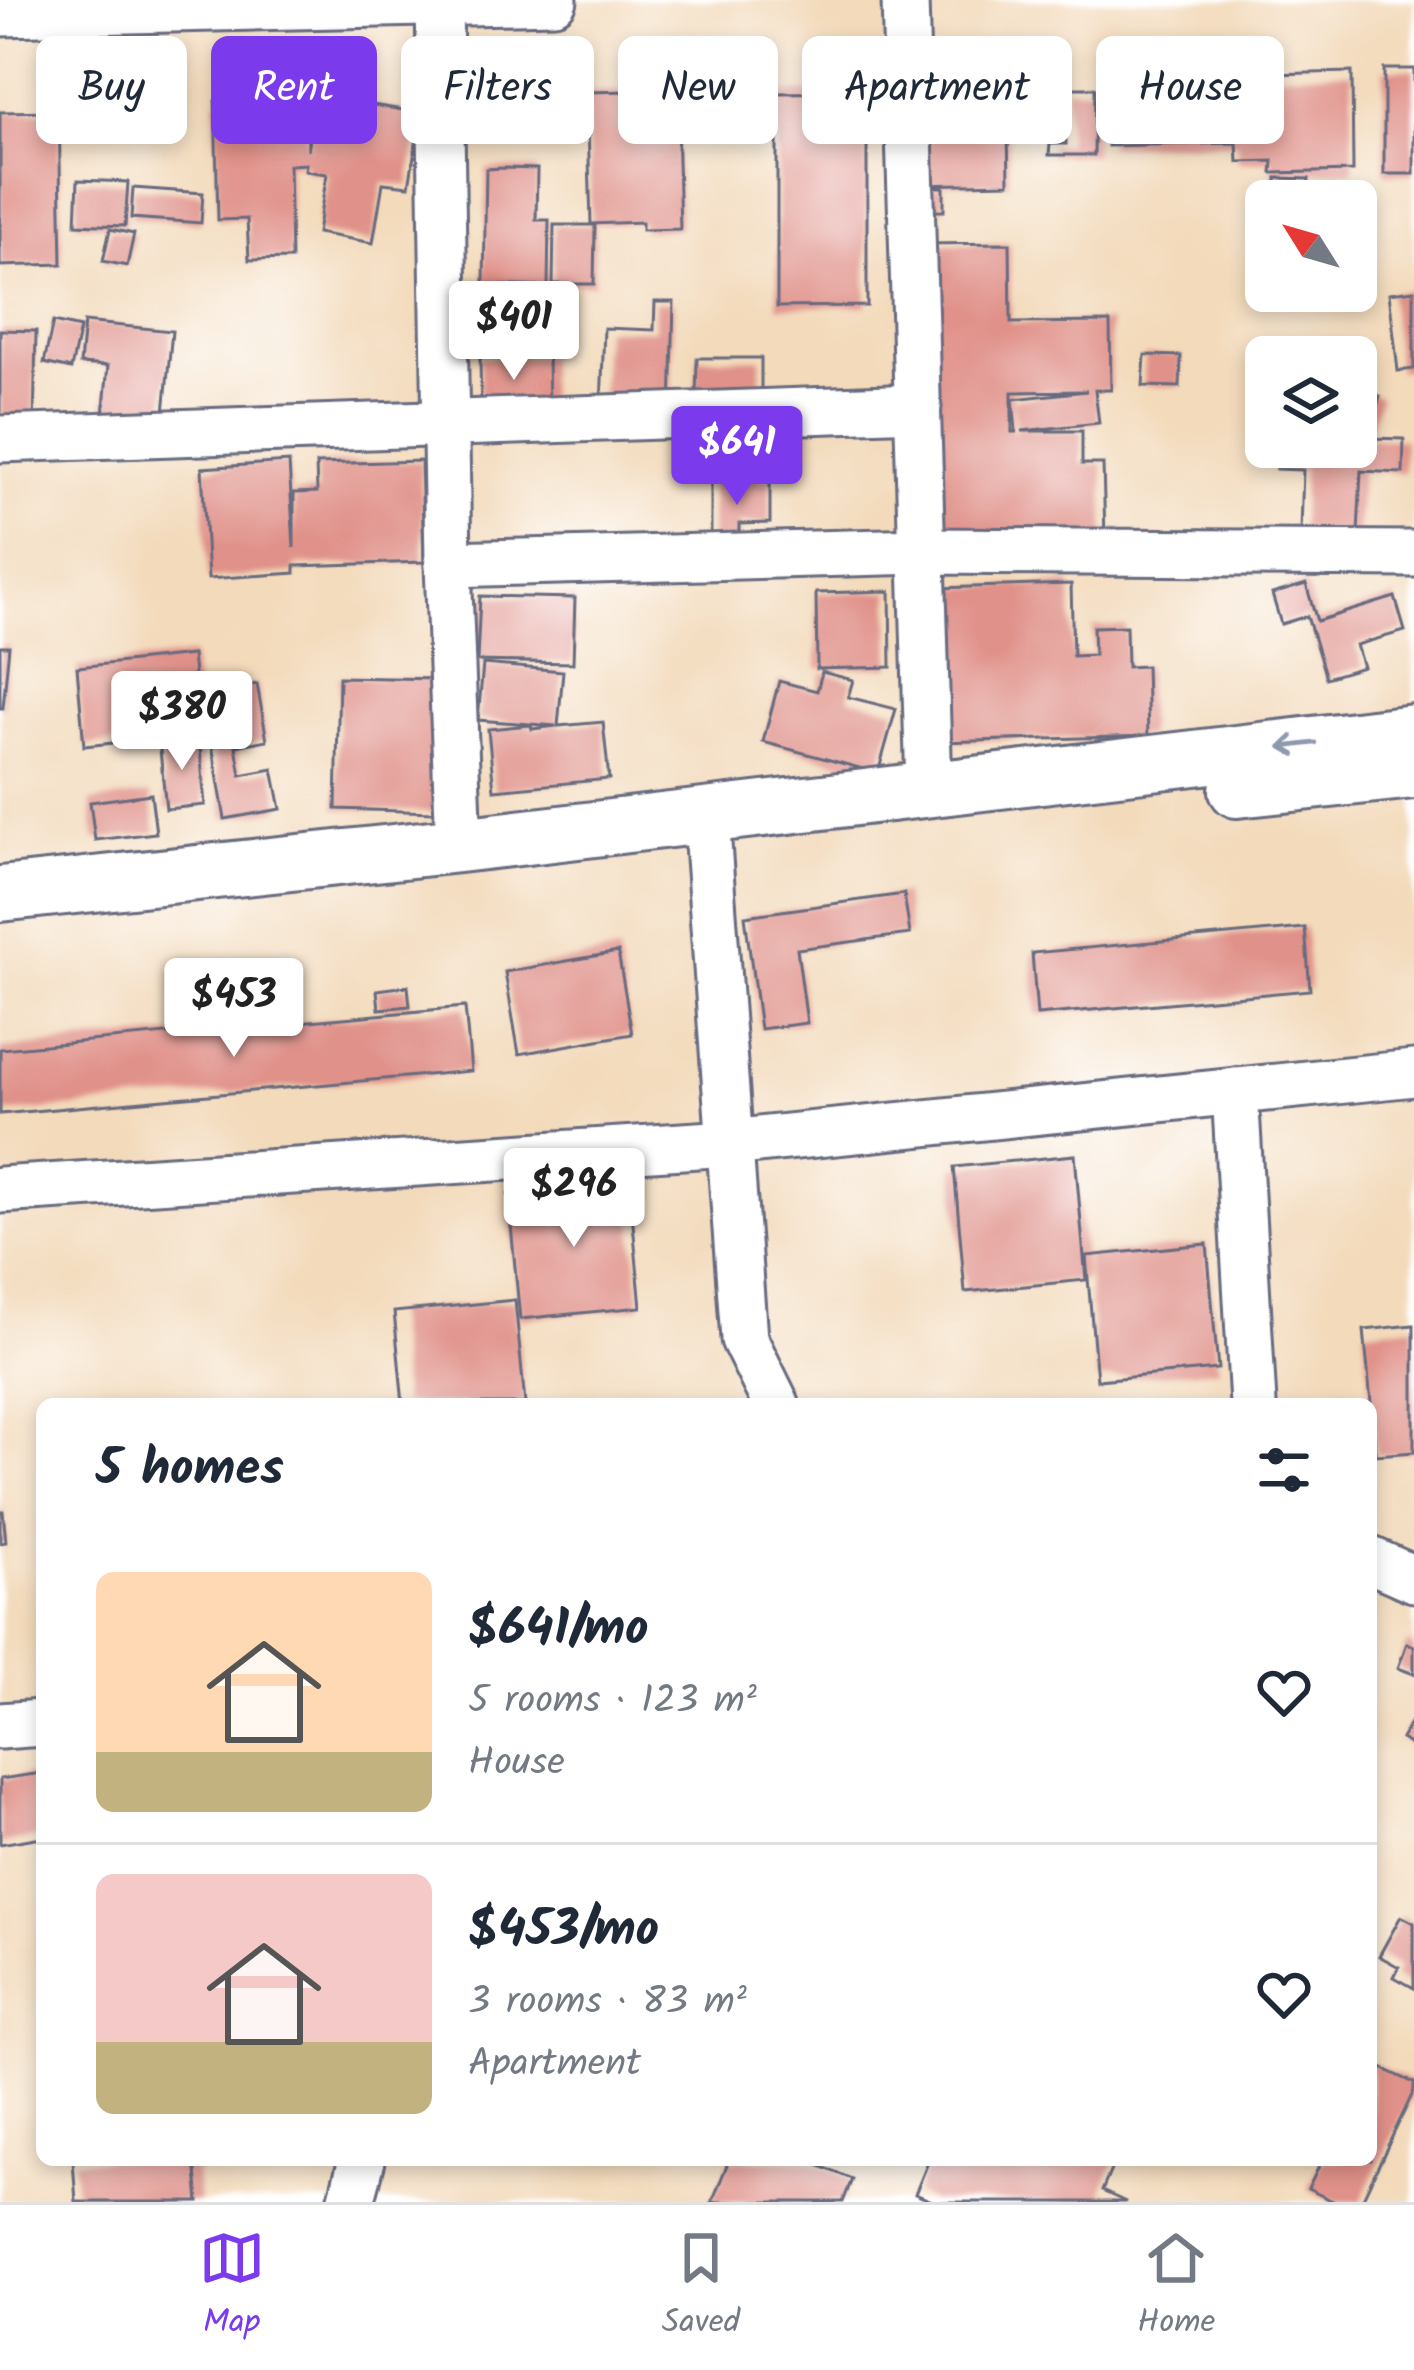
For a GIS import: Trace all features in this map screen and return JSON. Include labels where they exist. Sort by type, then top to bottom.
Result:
[{"type":"street","points":[[0,13],[554,0]]},
{"type":"street","points":[[905,0],[929,789]]},
{"type":"street","points":[[439,2],[448,564],[459,845]]},
{"type":"street","points":[[0,439],[918,406]]},
{"type":"street","points":[[448,564],[922,551],[1414,554]]},
{"type":"street","points":[[0,926],[707,832],[929,789],[1414,732]]},
{"type":"street","points":[[0,894],[459,845],[707,832],[1414,771]]},
{"type":"street","points":[[707,832],[744,1339],[773,1398]]},
{"type":"street","points":[[0,1190],[730,1143],[1414,1072]]},
{"type":"street","points":[[1235,1091],[1253,1398]]},
{"type":"street","points":[[1377,1563],[1414,1580]]},
{"type":"street","points":[[0,1726],[36,1723]]},
{"type":"street","points":[[351,2202],[360,2166]]},
{"type":"building","points":[[1384,69],[1414,69],[1414,174],[1384,174]]},
{"type":"building","points":[[1352,72],[1353,171],[1272,173],[1273,161],[1238,162],[1237,144],[1284,144],[1284,74]]},
{"type":"building","points":[[1072,88],[1095,88],[1094,155],[1049,155],[1050,144],[1072,144]]},
{"type":"building","points":[[618,91],[618,144],[678,144],[680,229],[642,230],[642,222],[591,224],[589,144],[594,144],[594,92]]},
{"type":"building","points":[[778,93],[802,93],[802,144],[867,144],[867,306],[777,307]]},
{"type":"building","points":[[377,106],[401,110],[401,144],[416,144],[409,186],[383,183],[373,243],[317,233],[327,174],[305,171],[306,164],[289,165],[291,259],[249,260],[247,219],[218,220],[216,144],[308,144],[308,150],[309,144],[377,144]]},
{"type":"building","points":[[36,111],[36,144],[60,144],[62,264],[0,266],[0,112]]},
{"type":"building","points":[[916,144],[1008,144],[1009,183],[917,185]]},
{"type":"building","points":[[486,169],[537,169],[536,220],[549,220],[548,287],[484,285]]},
{"type":"building","points":[[78,180],[128,182],[125,226],[76,224]]},
{"type":"building","points":[[922,187],[944,187],[944,211],[922,211]]},
{"type":"building","points":[[133,188],[203,193],[201,223],[131,218]]},
{"type":"building","points":[[554,225],[595,225],[594,284],[553,284]]},
{"type":"building","points":[[110,229],[134,234],[127,266],[103,261]]},
{"type":"building","points":[[1010,243],[1011,323],[1110,322],[1111,390],[1095,390],[1099,423],[1022,431],[1082,431],[1082,464],[1103,464],[1105,538],[927,542],[922,244]],"holes":[[[1087,391],[1013,399],[1016,432],[1012,432],[1012,392]]]},
{"type":"building","points":[[1414,290],[1414,369],[1398,371],[1389,293]]},
{"type":"building","points":[[655,302],[674,302],[671,410],[601,408],[604,328],[654,330]]},
{"type":"building","points":[[53,322],[80,328],[71,369],[44,363]]},
{"type":"building","points":[[84,322],[172,331],[163,423],[103,417],[108,366],[80,364]]},
{"type":"building","points":[[0,330],[36,331],[34,429],[0,429]]},
{"type":"building","points":[[1145,355],[1181,356],[1180,387],[1143,386]]},
{"type":"building","points":[[548,356],[549,409],[481,410],[480,357]]},
{"type":"building","points":[[697,358],[761,358],[761,400],[696,399]]},
{"type":"building","points":[[1377,438],[1404,439],[1403,473],[1361,471],[1358,534],[1301,531],[1303,470],[1276,469],[1377,468]]},
{"type":"building","points":[[421,461],[424,562],[295,566],[295,573],[208,579],[202,468],[289,462],[294,548],[294,493],[317,492],[316,464]]},
{"type":"building","points":[[711,479],[770,479],[770,523],[739,524],[739,546],[711,546]]},
{"type":"building","points":[[1071,584],[1073,656],[1094,655],[1093,627],[1126,626],[1127,667],[1146,666],[1148,736],[940,742],[936,588]]},
{"type":"building","points":[[1306,584],[1317,621],[1395,597],[1405,631],[1356,645],[1363,667],[1326,678],[1307,616],[1281,624],[1272,594]]},
{"type":"building","points":[[890,591],[891,667],[817,669],[816,593]]},
{"type":"building","points":[[480,596],[575,598],[573,663],[477,661]]},
{"type":"building","points":[[0,646],[9,646],[3,708],[0,708]]},
{"type":"building","points":[[192,655],[200,734],[84,746],[77,667]]},
{"type":"building","points":[[483,664],[563,671],[558,726],[603,722],[609,779],[494,790],[488,729],[556,726],[478,720]]},
{"type":"building","points":[[822,672],[853,680],[848,697],[896,709],[878,773],[763,742],[779,681],[817,691]]},
{"type":"building","points":[[339,677],[437,679],[434,812],[336,809]]},
{"type":"building","points":[[257,684],[267,740],[236,746],[241,775],[273,769],[281,809],[225,819],[203,694]]},
{"type":"building","points":[[199,737],[205,805],[166,809],[159,740]]},
{"type":"building","points":[[151,794],[156,833],[95,840],[90,802]]},
{"type":"building","points":[[904,894],[910,934],[797,949],[807,1023],[760,1029],[745,916]]},
{"type":"building","points":[[1305,928],[1310,990],[1037,1015],[1032,953]]},
{"type":"building","points":[[618,952],[632,1034],[519,1054],[505,972]]},
{"type":"building","points":[[408,986],[410,1006],[379,1009],[377,990]]},
{"type":"building","points":[[465,1007],[471,1071],[0,1114],[0,1049]]},
{"type":"building","points":[[1075,1155],[1086,1280],[965,1292],[954,1167]]},
{"type":"building","points":[[629,1182],[641,1307],[520,1319],[508,1194]]},
{"type":"building","points":[[1207,1244],[1218,1369],[1097,1380],[1086,1256]]},
{"type":"building","points":[[515,1300],[524,1398],[402,1398],[394,1312]]},
{"type":"building","points":[[1414,1325],[1414,1452],[1377,1455],[1377,1398],[1371,1398],[1364,1330]]},
{"type":"building","points":[[0,1511],[6,1542],[0,1543]]},
{"type":"building","points":[[1407,1643],[1414,1646],[1414,1674],[1398,1668]]},
{"type":"building","points":[[1414,1716],[1414,1747],[1401,1739]]},
{"type":"building","points":[[36,1774],[36,1838],[0,1844],[0,1779]]},
{"type":"building","points":[[1401,1916],[1414,1923],[1414,1988],[1394,1977],[1399,1967],[1379,1956]]},
{"type":"building","points":[[1377,2066],[1414,2083],[1361,2202],[1335,2202],[1308,2189],[1319,2166],[1377,2166]]},
{"type":"building","points":[[73,2166],[196,2166],[199,2202],[76,2202]]},
{"type":"building","points":[[727,2166],[821,2166],[852,2179],[843,2202],[712,2202]]},
{"type":"building","points":[[927,2166],[1112,2166],[1102,2191],[1126,2202],[934,2202],[915,2194]]}]
